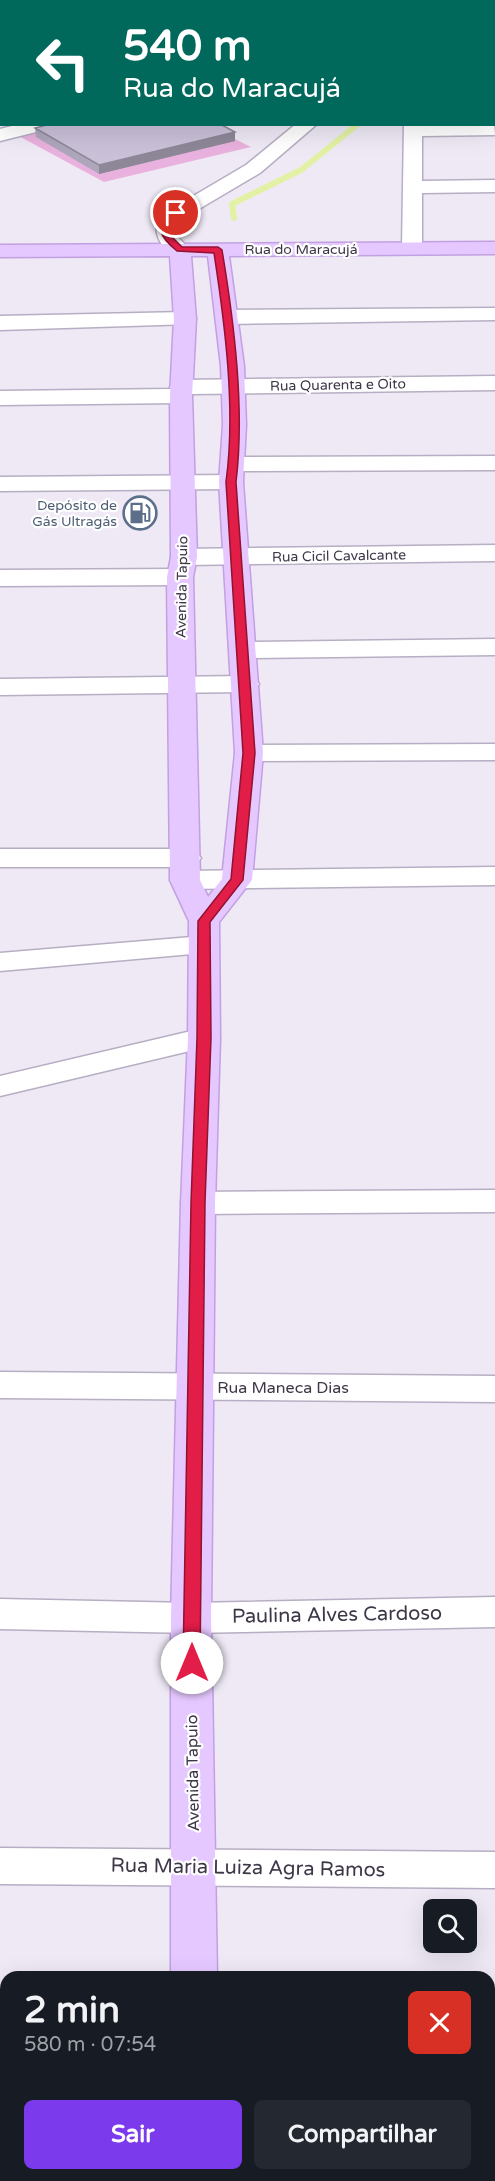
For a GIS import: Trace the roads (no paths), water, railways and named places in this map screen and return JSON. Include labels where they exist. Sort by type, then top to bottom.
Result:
[{"type":"street","points":[[0,135],[37,126]]},
{"type":"street","points":[[180,250],[166,236],[165,226],[168,219],[253,169],[306,126]]},
{"type":"street","points":[[412,248],[413,127],[495,129]]},
{"type":"street","points":[[413,187],[495,186]]},
{"type":"street","name":"Rua do Maracujá","points":[[0,251],[495,248]]},
{"type":"street","name":"Avenida Tapuio","points":[[180,250],[185,319],[181,392],[185,869],[204,933],[204,1038],[198,1203],[191,1618],[194,1971]]},
{"type":"street","points":[[0,962],[204,933],[237,880],[249,753],[232,473],[233,386],[228,317],[218,250]]},
{"type":"street","points":[[228,317],[495,314]]},
{"type":"street","points":[[0,323],[185,319]]},
{"type":"street","name":"Rua Quarenta e Oito","points":[[0,398],[181,392],[233,386],[495,383]]},
{"type":"street","points":[[0,484],[182,482],[232,473],[495,463]]},
{"type":"street","name":"Rua Cicil Cavalcante","points":[[0,578],[182,567],[236,557],[495,553]]},
{"type":"street","points":[[244,651],[495,647]]},
{"type":"street","points":[[0,687],[245,684]]},
{"type":"street","points":[[249,753],[495,752]]},
{"type":"street","points":[[0,858],[185,869],[237,880],[495,876]]},
{"type":"street","points":[[0,1086],[204,1038]]},
{"type":"street","points":[[198,1203],[495,1201]]},
{"type":"street","name":"Rua Maneca Dias","points":[[0,1385],[495,1389]]},
{"type":"street","name":"Paulina Alves Cardoso","points":[[0,1614],[191,1618],[495,1612]]},
{"type":"street","name":"Rua Maria Luiza Agra Ramos","points":[[0,1866],[495,1870]]},
{"type":"waterway","points":[[234,218],[232,204],[301,170],[356,126]]},
{"type":"place","name":"Depósito de Gás Ultragás","points":[[140,513]]}]
